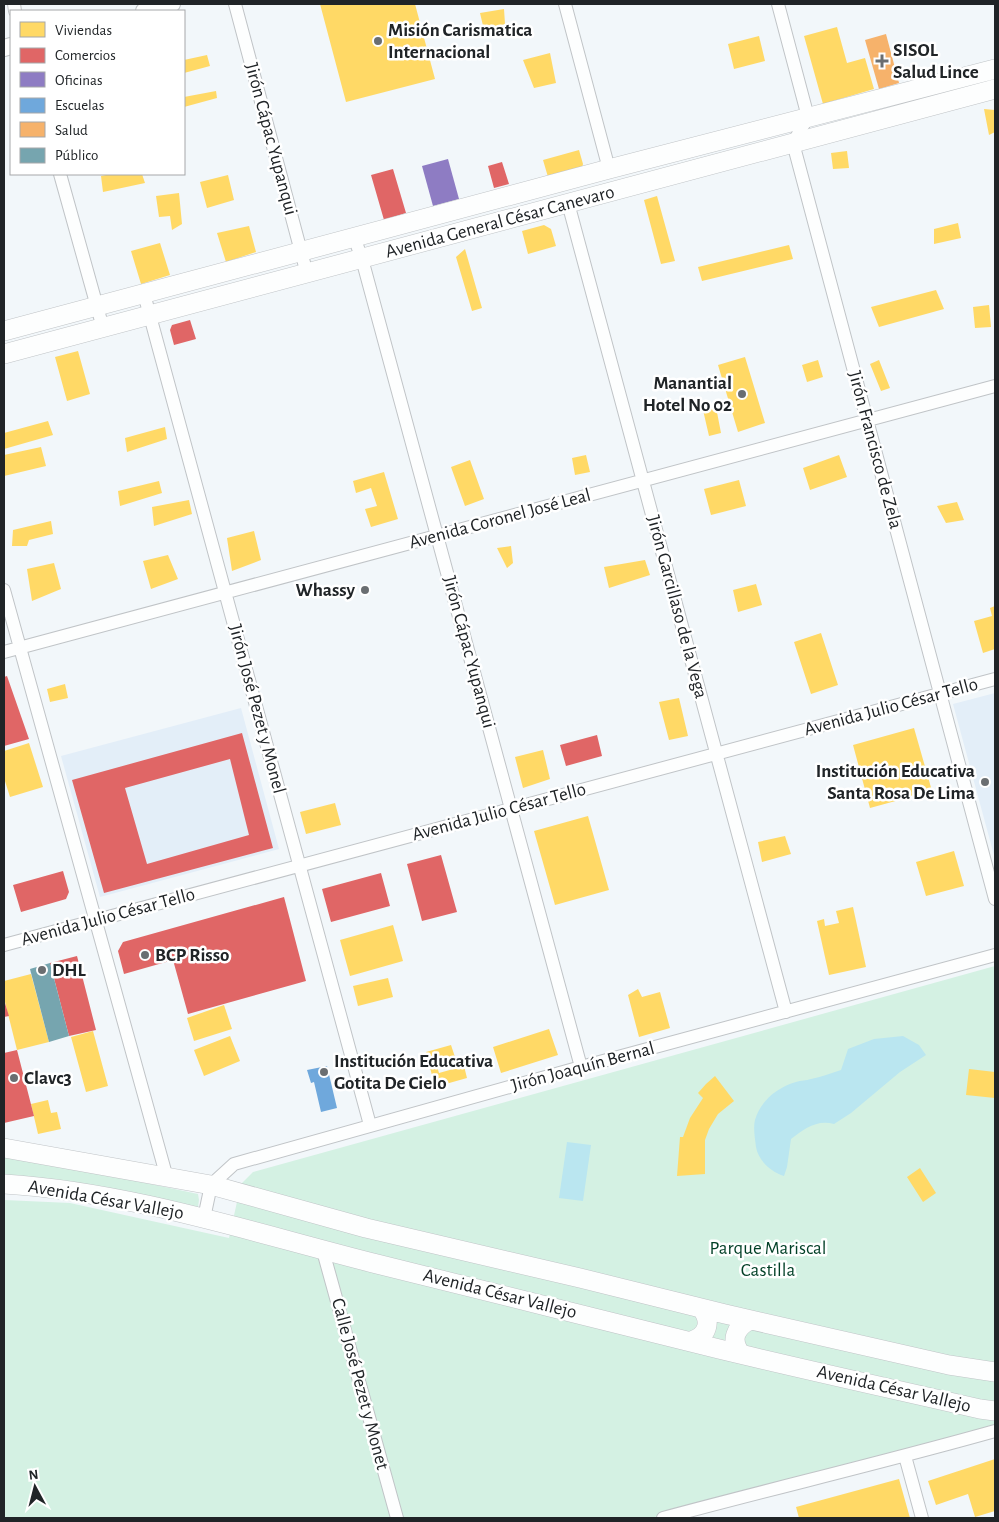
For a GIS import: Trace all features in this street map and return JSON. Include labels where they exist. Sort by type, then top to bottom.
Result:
[{"type":"main road","name":"Avenida General César Canevaro","points":[[4,331],[609,169],[995,69]]},
{"type":"main road","name":"Avenida General César Canevaro","points":[[4,354],[995,89]]},
{"type":"main road","name":"Avenida César Vallejo","points":[[4,1148],[211,1185],[366,1228],[750,1320],[949,1365],[995,1372]]},
{"type":"main road","name":"Avenida César Vallejo","points":[[4,1184],[41,1186],[90,1194],[204,1218],[323,1251],[741,1354],[995,1411]]},
{"type":"main road","points":[[691,1341],[698,1339],[707,1328],[706,1314],[701,1308]]},
{"type":"main road","points":[[741,1354],[734,1342],[735,1335],[738,1328],[750,1320]]},
{"type":"street","points":[[148,10],[172,4]]},
{"type":"street","name":"Jirón Cápac Yupanqui","points":[[235,4],[307,274]]},
{"type":"street","points":[[564,4],[609,169]]},
{"type":"street","points":[[778,4],[808,117],[793,143]]},
{"type":"street","name":"Jirón Francisco de Zela","points":[[793,143],[995,899]]},
{"type":"street","points":[[60,175],[103,328]]},
{"type":"street","name":"Jirón Garcillaso de la Vega","points":[[568,203],[786,1012]]},
{"type":"street","name":"Jirón Cápac Yupanqui","points":[[354,237],[362,259],[581,1067]]},
{"type":"street","name":"Jirón José Pezet y Monel","points":[[144,294],[370,1125]]},
{"type":"street","name":"Avenida Coronel José Leal","points":[[4,652],[995,386]]},
{"type":"street","points":[[4,590],[167,1178]]},
{"type":"street","name":"Avenida Julio César Tello","points":[[4,945],[995,679]]},
{"type":"street","name":"Jirón Joaquín Bernal","points":[[211,1185],[234,1164],[581,1067],[995,955]]},
{"type":"street","points":[[204,1218],[211,1185]]},
{"type":"street","name":"Calle José Pezet y Monet","points":[[323,1251],[397,1518]]},
{"type":"street","points":[[663,1518],[700,1513],[814,1478],[905,1456],[995,1431]]},
{"type":"street","points":[[905,1456],[922,1518]]},
{"type":"shaded area","name":"Institución Educativa Santa Rosa De Lima","points":[[995,693],[995,859],[953,704]]},
{"type":"shaded area","points":[[241,708],[279,849],[100,897],[61,756]]},
{"type":"green space","name":"Parque Mariscal Castilla","points":[[995,966],[995,1431],[847,1466],[651,1518],[4,1518],[4,1200],[70,1203],[229,1238],[241,1184],[253,1172]]},
{"type":"green space","points":[[4,1158],[38,1160],[198,1194],[198,1207],[4,1179]]},
{"type":"water","points":[[903,1036],[919,1045],[926,1055],[900,1072],[851,1113],[834,1124],[816,1124],[791,1139],[784,1176],[774,1172],[766,1165],[757,1152],[754,1126],[757,1113],[765,1101],[776,1091],[789,1084],[841,1070],[848,1049],[874,1039]]},
{"type":"water","points":[[567,1142],[591,1145],[583,1201],[559,1198]]},
{"type":"building: Viviendas","name":"Misión Carismatica Internacional","points":[[320,4],[415,4],[435,79],[346,102]]},
{"type":"building: Viviendas","points":[[504,9],[505,24],[484,30],[480,13]]},
{"type":"building: Viviendas","points":[[837,27],[847,63],[865,58],[874,89],[823,104],[804,36]]},
{"type":"building: Viviendas","points":[[759,36],[765,61],[734,69],[728,44]]},
{"type":"building: Viviendas","points":[[550,53],[556,83],[534,88],[523,60]]},
{"type":"building: Viviendas","points":[[207,55],[210,66],[185,73],[185,60]]},
{"type":"building: Viviendas","points":[[216,91],[217,98],[185,107],[185,97]]},
{"type":"building: Viviendas","points":[[984,109],[995,110],[995,132],[989,135]]},
{"type":"building: Viviendas","points":[[579,150],[583,164],[582,168],[548,177],[543,160]]},
{"type":"building: Viviendas","points":[[847,151],[849,168],[833,169],[831,153]]},
{"type":"building: Viviendas","points":[[142,175],[145,183],[103,192],[101,176]]},
{"type":"building: Viviendas","points":[[228,175],[234,200],[207,208],[200,182]]},
{"type":"building: Viviendas","points":[[179,193],[182,224],[172,230],[170,216],[159,217],[156,196]]},
{"type":"building: Viviendas","points":[[657,196],[675,261],[661,264],[644,200]]},
{"type":"building: Viviendas","points":[[958,223],[961,238],[934,244],[934,229]]},
{"type":"building: Viviendas","points":[[544,225],[551,229],[556,246],[528,254],[522,231]]},
{"type":"building: Viviendas","points":[[249,226],[256,252],[226,262],[217,233]]},
{"type":"building: Viviendas","points":[[160,243],[170,275],[141,284],[131,251]]},
{"type":"building: Viviendas","points":[[789,245],[793,259],[702,281],[698,267]]},
{"type":"building: Viviendas","points":[[465,249],[482,308],[472,311],[456,257]]},
{"type":"building: Viviendas","points":[[936,290],[944,309],[879,327],[871,307]]},
{"type":"building: Viviendas","points":[[989,305],[991,327],[975,328],[973,307]]},
{"type":"building: Viviendas","points":[[78,351],[90,394],[67,401],[55,357]]},
{"type":"building: Viviendas","name":"Manantial Hotel No 02","points":[[745,357],[765,423],[738,432],[718,365]]},
{"type":"building: Viviendas","points":[[818,360],[823,377],[807,382],[802,365]]},
{"type":"building: Viviendas","points":[[879,360],[890,388],[881,391],[870,364]]},
{"type":"building: Viviendas","points":[[716,407],[721,433],[709,436],[703,410]]},
{"type":"building: Viviendas","points":[[48,421],[53,435],[4,449],[4,433]]},
{"type":"building: Viviendas","points":[[165,427],[167,439],[127,452],[125,438]]},
{"type":"building: Viviendas","points":[[41,447],[46,466],[4,476],[4,455]]},
{"type":"building: Viviendas","points":[[586,455],[590,472],[575,475],[572,458]]},
{"type":"building: Viviendas","points":[[839,455],[847,477],[810,490],[803,468]]},
{"type":"building: Viviendas","points":[[470,460],[484,499],[465,506],[451,467]]},
{"type":"building: Viviendas","points":[[384,472],[398,519],[371,527],[365,509],[377,506],[371,488],[356,493],[353,481]]},
{"type":"building: Viviendas","points":[[739,480],[746,506],[711,515],[704,489]]},
{"type":"building: Viviendas","points":[[159,481],[162,493],[120,506],[118,491]]},
{"type":"building: Viviendas","points":[[189,500],[192,514],[154,526],[152,507]]},
{"type":"building: Viviendas","points":[[957,502],[964,520],[946,523],[937,506]]},
{"type":"building: Viviendas","points":[[51,521],[53,534],[29,540],[27,546],[12,546],[13,530]]},
{"type":"building: Viviendas","points":[[254,531],[261,560],[232,571],[227,538]]},
{"type":"building: Viviendas","points":[[511,546],[513,563],[507,568],[497,548]]},
{"type":"building: Viviendas","points":[[168,555],[178,579],[151,589],[143,561]]},
{"type":"building: Viviendas","points":[[645,560],[650,575],[609,588],[604,567]]},
{"type":"building: Viviendas","points":[[54,563],[61,589],[32,601],[27,569]]},
{"type":"building: Viviendas","points":[[756,584],[762,605],[738,612],[733,590]]},
{"type":"building: Viviendas","points":[[995,606],[995,649],[983,653],[974,621],[992,616],[990,608]]},
{"type":"building: Viviendas","points":[[821,633],[838,685],[811,694],[794,642]]},
{"type":"building: Viviendas","points":[[65,684],[68,698],[50,702],[47,689]]},
{"type":"building: Viviendas","points":[[679,698],[688,736],[669,740],[659,702]]},
{"type":"building: Viviendas","points":[[914,728],[932,791],[870,808],[853,745]]},
{"type":"building: Viviendas","points":[[29,743],[43,787],[10,797],[4,778],[4,751]]},
{"type":"building: Viviendas","points":[[543,750],[550,779],[523,788],[515,757]]},
{"type":"building: Viviendas","points":[[335,803],[341,825],[306,834],[300,812]]},
{"type":"building: Viviendas","points":[[588,816],[609,890],[555,905],[534,831]]},
{"type":"building: Viviendas","points":[[785,836],[791,854],[762,862],[758,842]]},
{"type":"building: Viviendas","points":[[954,851],[964,886],[926,896],[916,862]]},
{"type":"building: Viviendas","points":[[853,907],[866,967],[829,975],[817,921],[824,919],[825,926],[839,923],[836,911]]},
{"type":"building: Viviendas","points":[[393,925],[403,961],[350,976],[340,940]]},
{"type":"building: Viviendas","points":[[31,974],[49,1042],[17,1050],[4,998],[4,981]]},
{"type":"building: Viviendas","points":[[388,978],[393,997],[358,1006],[353,986]]},
{"type":"building: Viviendas","points":[[638,989],[642,997],[660,992],[670,1028],[639,1037],[628,995]]},
{"type":"building: Viviendas","points":[[224,1005],[232,1029],[194,1041],[187,1018]]},
{"type":"building: Viviendas","points":[[549,1029],[558,1055],[501,1073],[493,1047]]},
{"type":"building: Viviendas","points":[[93,1031],[108,1086],[86,1092],[71,1037]]},
{"type":"building: Viviendas","points":[[230,1036],[240,1061],[204,1076],[194,1050]]},
{"type":"building: Viviendas","points":[[451,1045],[455,1057],[436,1063],[439,1073],[464,1066],[467,1078],[435,1087],[426,1052]]},
{"type":"building: Viviendas","points":[[969,1069],[995,1072],[995,1098],[966,1095]]},
{"type":"building: Viviendas","points":[[715,1076],[734,1101],[718,1114],[709,1129],[705,1140],[705,1174],[677,1176],[680,1137],[683,1137],[690,1118],[703,1098],[698,1093]]},
{"type":"building: Viviendas","points":[[48,1100],[51,1113],[57,1112],[61,1129],[38,1134],[31,1104]]},
{"type":"building: Viviendas","points":[[920,1168],[936,1193],[923,1202],[907,1177]]},
{"type":"building: Viviendas","points":[[995,1459],[995,1511],[975,1517],[968,1494],[936,1505],[928,1481]]},
{"type":"building: Viviendas","points":[[899,1479],[910,1518],[799,1518],[796,1507]]},
{"type":"building: Comercios","points":[[502,162],[509,184],[494,188],[488,166]]},
{"type":"building: Comercios","points":[[393,169],[406,213],[384,220],[371,175]]},
{"type":"building: Comercios","points":[[190,320],[196,339],[174,345],[170,330],[172,325]]},
{"type":"building: Comercios","points":[[7,676],[29,739],[4,746],[4,677]]},
{"type":"building: Comercios","points":[[242,733],[273,848],[104,893],[72,780]],"holes":[[[230,759],[249,835],[147,864],[125,788]]]},
{"type":"building: Comercios","points":[[597,735],[602,756],[566,766],[560,745]]},
{"type":"building: Comercios","points":[[441,855],[457,912],[422,921],[407,864]]},
{"type":"building: Comercios","points":[[63,871],[69,892],[66,899],[21,912],[13,885]]},
{"type":"building: Comercios","points":[[381,873],[390,906],[331,922],[322,889]]},
{"type":"building: Comercios","points":[[284,897],[306,981],[188,1014],[173,960],[124,974],[118,951],[123,942]]},
{"type":"building: Comercios","points":[[77,956],[96,1030],[69,1036],[50,963]]},
{"type":"building: Comercios","points":[[4,1000],[9,1016],[4,1017]]},
{"type":"building: Comercios","name":"Clavc3","points":[[17,1050],[34,1116],[4,1123],[4,1053]]},
{"type":"building: Oficinas","points":[[448,159],[459,199],[433,206],[422,166]]},
{"type":"building: Escuelas","points":[[327,1066],[337,1108],[321,1112],[314,1082],[311,1083],[307,1070]]},
{"type":"building: Salud","name":"SISOL Salud Lince","points":[[886,34],[899,83],[879,89],[865,40]]},
{"type":"building: Público","points":[[50,963],[69,1036],[49,1042],[30,969]]},
{"type":"place","name":"Misión Carismatica Internacional","points":[[378,41]]},
{"type":"place","name":"SISOL Salud Lince","points":[[882,61]]},
{"type":"place","name":"Manantial Hotel No 02","points":[[742,394]]},
{"type":"place","name":"Whassy","points":[[365,590]]},
{"type":"place","name":"Institución Educativa Santa Rosa De Lima","points":[[985,782]]},
{"type":"place","name":"BCP Risso","points":[[145,955]]},
{"type":"place","name":"DHL","points":[[42,970]]},
{"type":"place","name":"Institución Educativa Gotita De Cielo","points":[[324,1072]]},
{"type":"place","name":"Clavc3","points":[[14,1078]]}]
